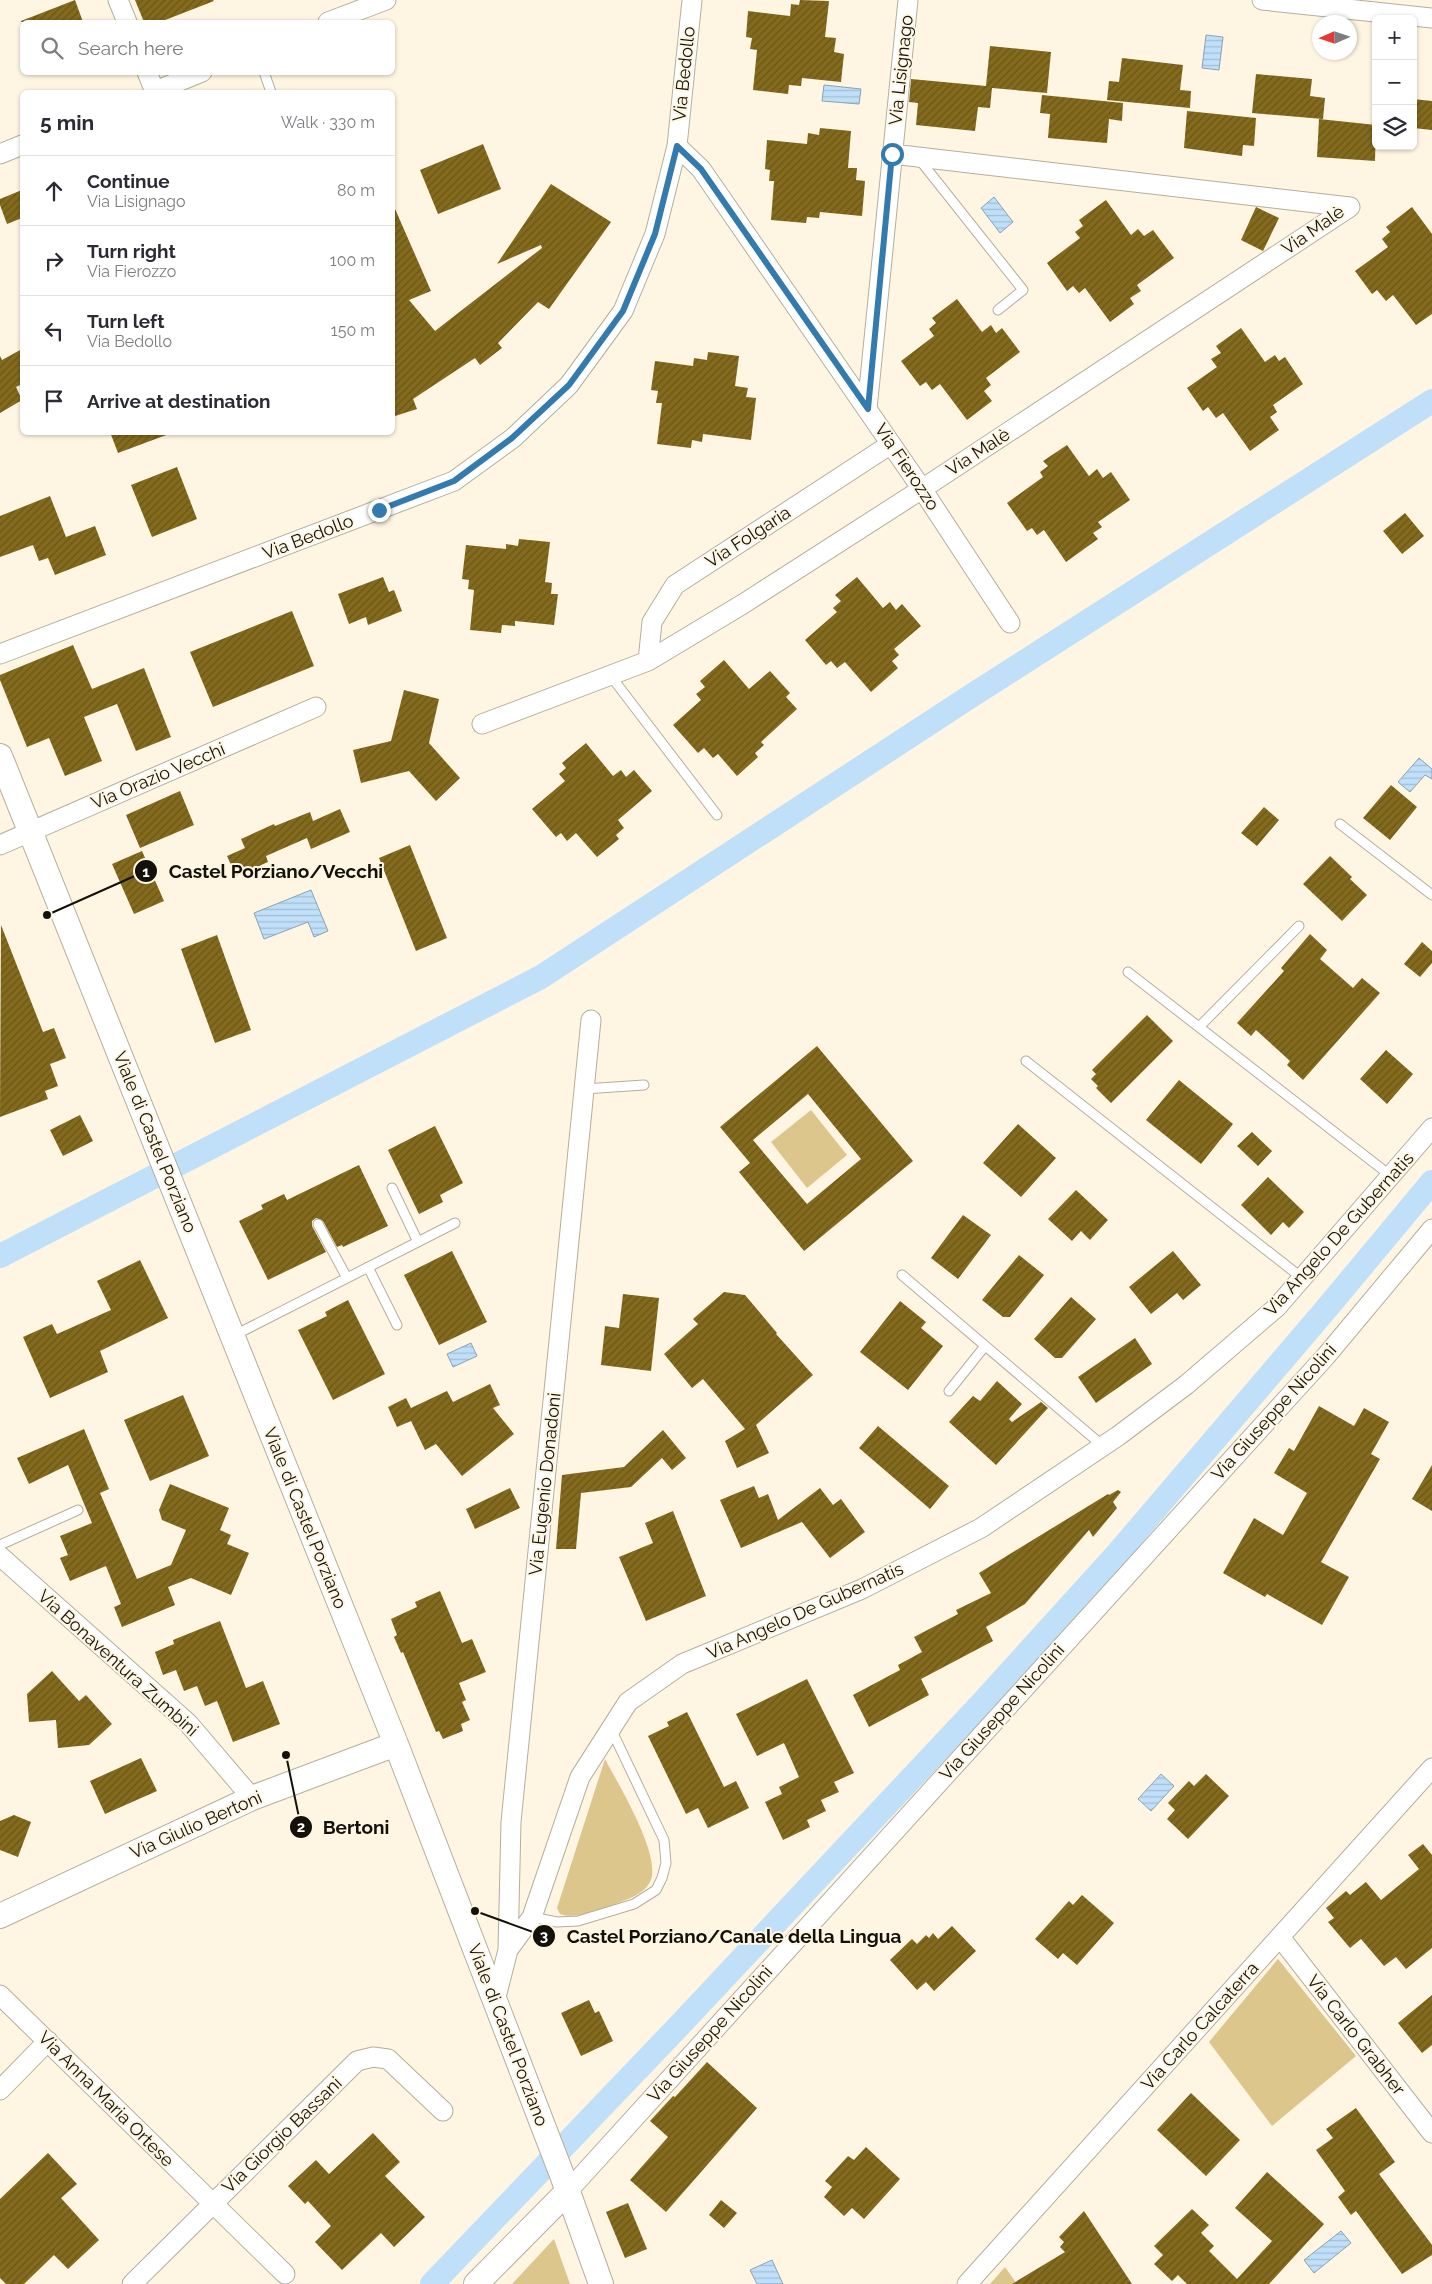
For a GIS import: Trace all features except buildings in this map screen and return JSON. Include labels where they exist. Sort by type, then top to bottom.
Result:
[{"type":"street","points":[[118,0],[126,20]]},
{"type":"street","points":[[333,20],[386,0]]},
{"type":"street","name":"Via Bedollo","points":[[0,654],[454,481],[512,438],[569,385],[623,311],[655,234],[677,146],[692,0]]},
{"type":"street","name":"Via Lisignago","points":[[868,409],[908,0]]},
{"type":"street","points":[[1262,0],[1432,18]]},
{"type":"street","points":[[148,75],[153,90]]},
{"type":"street","points":[[159,90],[195,75]]},
{"type":"street","points":[[0,154],[20,146]]},
{"type":"street","name":"Via Fierozzo","points":[[677,146],[701,169],[868,409],[1010,623]]},
{"type":"street","name":"Via Malè","points":[[892,154],[1350,207],[922,489]]},
{"type":"street","name":"Via Folgaria","points":[[648,661],[652,622],[675,584],[891,444]]},
{"type":"street","points":[[482,724],[648,661],[744,604],[922,489]]},
{"type":"street","name":"Via Orazio Vecchi","points":[[0,846],[316,707]]},
{"type":"street","name":"Viale di Castel Porziano","points":[[0,756],[396,1744],[565,2183],[601,2284]]},
{"type":"street","name":"Via Eugenio Donadoni","points":[[508,1950],[511,1822],[591,1020]]},
{"type":"street","name":"Via Angelo De Gubernatis","points":[[495,2002],[508,1950],[532,1917],[580,1777],[628,1702],[682,1664],[862,1589],[973,1532],[1103,1446],[1186,1385],[1277,1307],[1432,1128]]},
{"type":"street","name":"Via Giuseppe Nicolini","points":[[565,2183],[1326,1356],[1432,1229]]},
{"type":"street","name":"Via Bonaventura Zumbini","points":[[0,1556],[188,1723],[252,1798]]},
{"type":"street","name":"Via Giulio Bertoni","points":[[0,1916],[252,1798],[396,1744]]},
{"type":"street","name":"Via Carlo Calcaterra","points":[[967,2284],[1432,1768]]},
{"type":"street","name":"Via Carlo Grabher","points":[[1280,1937],[1432,2133]]},
{"type":"street","name":"Via Anna Maria Ortese","points":[[0,1995],[285,2274]]},
{"type":"street","points":[[0,2090],[48,2041]]},
{"type":"street","name":"Via Giorgio Bassani","points":[[132,2284],[357,2061],[373,2057],[388,2060],[444,2111]]},
{"type":"street","points":[[476,2284],[565,2183]]},
{"type":"lane","points":[[265,75],[270,90]]},
{"type":"lane","points":[[918,157],[1023,290],[998,310]]},
{"type":"lane","points":[[610,676],[717,815]]},
{"type":"lane","points":[[1340,824],[1432,895]]},
{"type":"lane","points":[[1199,1027],[1299,926]]},
{"type":"lane","points":[[1128,972],[1392,1176]]},
{"type":"lane","points":[[1026,1061],[1302,1278]]},
{"type":"lane","points":[[584,1089],[644,1086]]},
{"type":"lane","points":[[392,1188],[418,1242]]},
{"type":"lane","points":[[232,1336],[455,1223]]},
{"type":"lane","points":[[318,1224],[347,1278]]},
{"type":"lane","points":[[368,1267],[397,1325]]},
{"type":"lane","points":[[902,1275],[1103,1446]]},
{"type":"lane","points":[[949,1391],[985,1346]]},
{"type":"lane","points":[[0,1545],[78,1510]]},
{"type":"lane","points":[[532,1917],[556,1922],[578,1921],[634,1904],[656,1890],[662,1878],[666,1863],[664,1840],[611,1729]]},
{"type":"shaded area","points":[[811,1110],[847,1155],[807,1188],[771,1142]]},
{"type":"shaded area","points":[[605,1759],[645,1839],[652,1871],[650,1882],[635,1896],[588,1914],[566,1916],[560,1914],[557,1908]]},
{"type":"shaded area","points":[[1278,1959],[1356,2056],[1272,2126],[1209,2042]]},
{"type":"shaded area","points":[[554,2239],[570,2284],[512,2284]]},
{"type":"shaded area","points":[[1005,2267],[1017,2284],[990,2284]]},
{"type":"water","points":[[1206,35],[1223,37],[1219,70],[1202,68]]},
{"type":"water","points":[[824,85],[861,89],[859,104],[822,101]]},
{"type":"water","points":[[994,197],[1013,222],[1000,233],[981,208]]},
{"type":"water","points":[[1419,758],[1432,769],[1432,779],[1425,775],[1410,792],[1398,782]]},
{"type":"water","points":[[311,890],[328,931],[314,937],[308,922],[264,939],[254,913]]},
{"type":"water","points":[[471,1343],[477,1356],[453,1367],[447,1354]]},
{"type":"water","points":[[1161,1774],[1174,1786],[1151,1811],[1138,1799]]},
{"type":"water","points":[[1341,2231],[1351,2243],[1314,2273],[1304,2260]]},
{"type":"water","points":[[772,2260],[783,2284],[757,2284],[750,2270]]},
{"type":"waterway","points":[[0,1256],[541,977],[971,696],[1432,401]]},
{"type":"waterway","points":[[432,2284],[676,2029],[982,1703],[1117,1554],[1432,1182]]},
{"type":"place","name":"Castel Porziano/Vecchi","points":[[47,915]]},
{"type":"place","name":"Bertoni","points":[[286,1755]]},
{"type":"place","name":"Castel Porziano/Canale della Lingua","points":[[475,1911]]},
{"type":"route","points":[[379,510],[454,481],[512,438],[569,385],[623,311],[655,234],[677,146],[701,169],[868,409],[892,154]]}]
